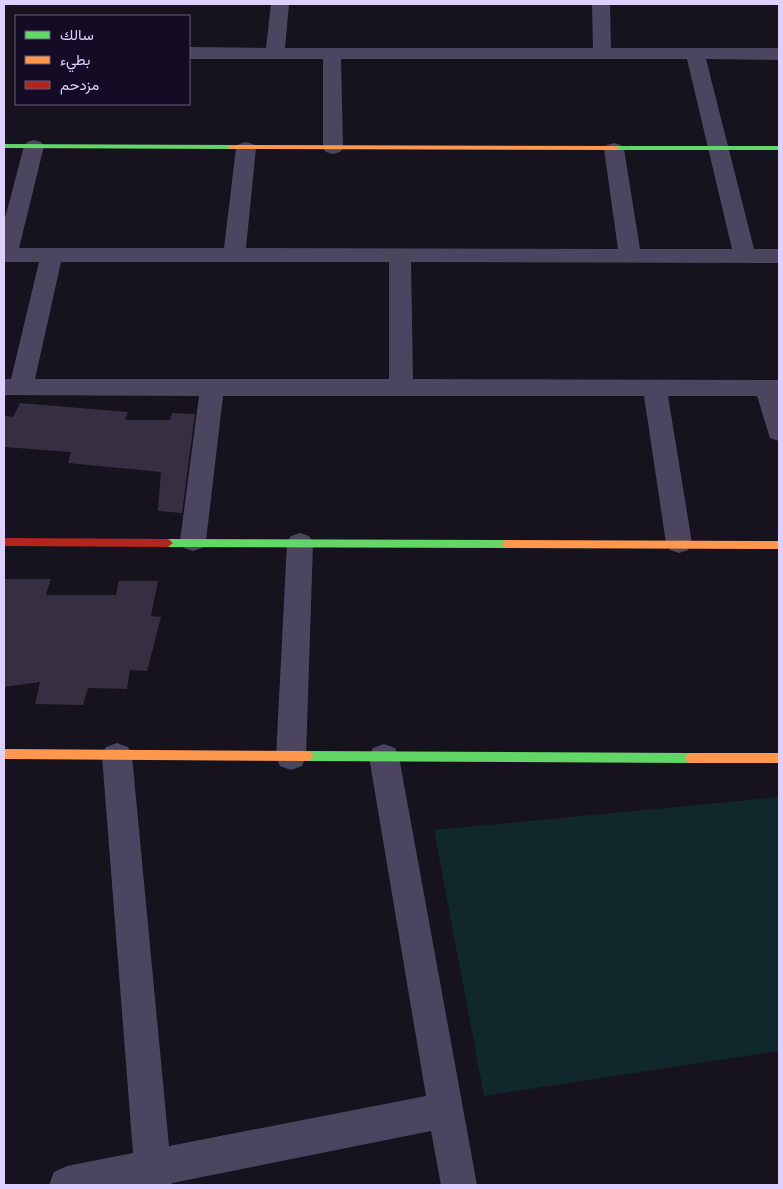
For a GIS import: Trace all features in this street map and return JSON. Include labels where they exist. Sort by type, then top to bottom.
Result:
[{"type":"street","points":[[275,54],[280,4]]},
{"type":"street","points":[[601,4],[602,53]]},
{"type":"street","points":[[190,53],[332,55],[779,54]]},
{"type":"street","points":[[696,54],[745,256]]},
{"type":"street","points":[[332,55],[333,148]]},
{"type":"street","points":[[4,146],[779,148]]},
{"type":"street","points":[[34,146],[5,255],[779,256]]},
{"type":"street","points":[[234,255],[246,148]]},
{"type":"street","points":[[614,149],[630,256]]},
{"type":"street","points":[[52,255],[12,387],[773,388],[779,432]]},
{"type":"street","points":[[400,256],[400,387]]},
{"type":"street","points":[[193,542],[212,386]]},
{"type":"street","points":[[655,388],[679,543]]},
{"type":"street","points":[[4,542],[779,544]]},
{"type":"street","points":[[291,757],[300,543]]},
{"type":"street","points":[[4,754],[291,757],[779,758]]},
{"type":"street","points":[[117,756],[153,1177]]},
{"type":"street","points":[[384,757],[459,1185]]},
{"type":"street","points":[[67,1185],[153,1177],[446,1110]]},
{"type":"green space","points":[[779,797],[779,1051],[484,1096],[434,830]]},
{"type":"building","points":[[20,403],[128,412],[125,420],[170,420],[172,413],[195,414],[182,513],[158,511],[161,472],[68,463],[71,452],[4,447],[4,416],[13,417]]},
{"type":"building","points":[[4,579],[51,579],[46,595],[116,595],[119,581],[158,581],[151,616],[161,617],[147,671],[130,670],[127,689],[88,688],[83,705],[35,704],[40,682],[4,687]]},
{"type":"traffic: fast","points":[[4,146],[232,147]]},
{"type":"traffic: fast","points":[[615,148],[779,148]]},
{"type":"traffic: fast","points":[[168,543],[506,544]]},
{"type":"traffic: fast","points":[[307,756],[691,758]]},
{"type":"traffic: slow","points":[[232,147],[615,148]]},
{"type":"traffic: slow","points":[[506,544],[779,545]]},
{"type":"traffic: slow","points":[[4,754],[307,756]]},
{"type":"traffic: slow","points":[[691,758],[779,758]]},
{"type":"traffic: jam","points":[[4,542],[168,543]]}]
